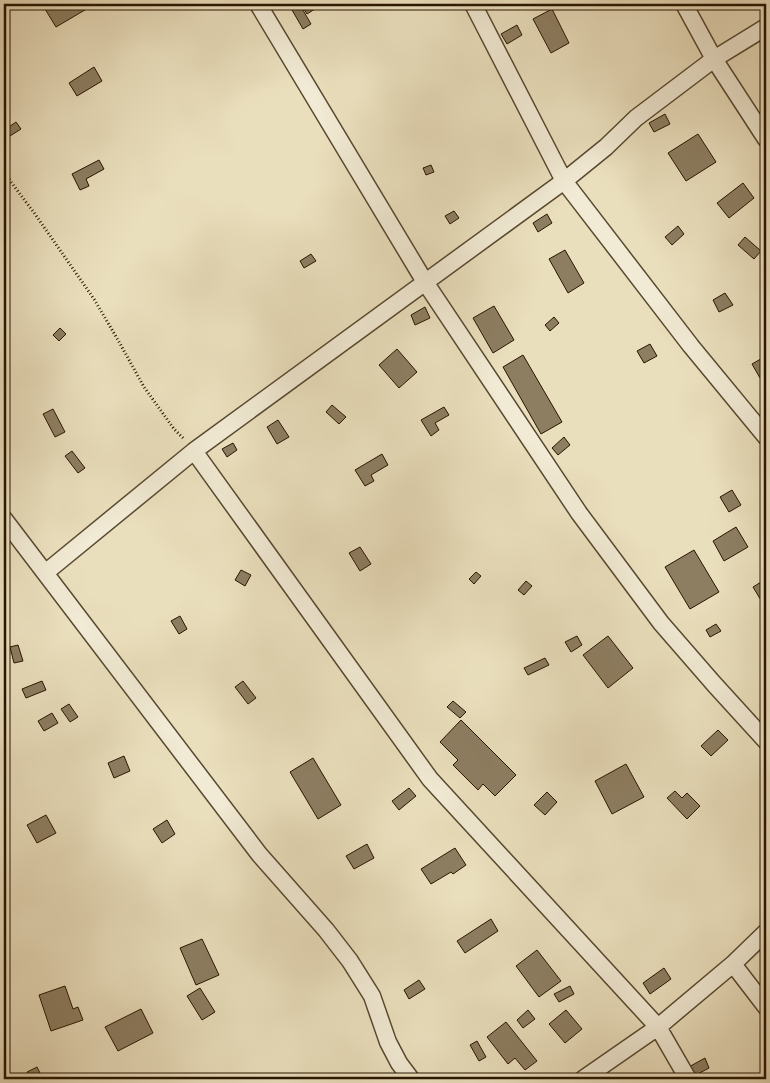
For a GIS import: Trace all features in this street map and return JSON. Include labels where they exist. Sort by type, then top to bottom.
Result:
[{"type":"street","points":[[258,4],[425,282],[579,513],[661,623],[766,741]]},
{"type":"street","points":[[473,4],[564,181],[690,346],[766,437]]},
{"type":"street","points":[[684,4],[714,59],[766,139]]},
{"type":"street","points":[[44,574],[194,451],[564,181],[606,147],[636,118],[714,59],[766,27]]},
{"type":"street","points":[[194,451],[430,779],[658,1027],[688,1079]]},
{"type":"street","points":[[4,519],[259,854],[326,930],[350,961],[372,996],[388,1042],[399,1063],[411,1079]]},
{"type":"street","points":[[583,1079],[658,1027],[733,964],[766,932]]},
{"type":"street","points":[[733,964],[766,1007]]},
{"type":"path","points":[[4,170],[94,300],[144,387],[174,429],[194,451]]},
{"type":"building","points":[[54,4],[88,4],[90,7],[56,27],[45,9]]},
{"type":"building","points":[[301,4],[316,4],[318,7],[307,14]]},
{"type":"building","points":[[300,5],[311,24],[303,29],[292,10]]},
{"type":"building","points":[[552,9],[569,43],[551,53],[533,19]]},
{"type":"building","points":[[517,25],[522,35],[507,44],[501,34]]},
{"type":"building","points":[[94,67],[102,81],[77,96],[69,83]]},
{"type":"building","points":[[665,114],[670,124],[654,132],[649,123]]},
{"type":"building","points":[[16,122],[21,129],[10,136],[6,129]]},
{"type":"building","points":[[698,134],[716,162],[686,181],[668,153]]},
{"type":"building","points":[[99,160],[104,169],[86,179],[89,186],[80,190],[72,174]]},
{"type":"building","points":[[431,165],[434,172],[426,175],[423,168]]},
{"type":"building","points":[[743,183],[754,198],[729,218],[717,203]]},
{"type":"building","points":[[454,211],[459,218],[450,224],[445,216]]},
{"type":"building","points":[[547,214],[552,223],[538,232],[533,223]]},
{"type":"building","points":[[678,226],[684,234],[672,245],[665,237]]},
{"type":"building","points":[[745,237],[761,251],[754,259],[738,245]]},
{"type":"building","points":[[565,250],[584,283],[568,293],[549,259]]},
{"type":"building","points":[[311,254],[316,261],[304,268],[300,261]]},
{"type":"building","points":[[725,293],[733,305],[719,312],[713,300]]},
{"type":"building","points":[[494,306],[514,340],[493,353],[473,318]]},
{"type":"building","points":[[425,307],[430,318],[415,325],[411,315]]},
{"type":"building","points":[[554,317],[559,323],[550,331],[545,325]]},
{"type":"building","points":[[60,328],[66,334],[59,341],[53,335]]},
{"type":"building","points":[[650,344],[657,356],[644,363],[637,351]]},
{"type":"building","points":[[397,349],[417,372],[399,388],[379,365]]},
{"type":"building","points":[[523,355],[562,422],[541,434],[503,367]]},
{"type":"building","points":[[766,356],[766,374],[760,378],[752,364]]},
{"type":"building","points":[[332,405],[346,417],[339,424],[326,412]]},
{"type":"building","points":[[444,407],[449,415],[435,423],[439,430],[431,436],[421,420]]},
{"type":"building","points":[[53,409],[65,432],[55,437],[43,414]]},
{"type":"building","points":[[278,420],[289,437],[277,444],[267,427]]},
{"type":"building","points":[[564,437],[570,445],[558,455],[552,448]]},
{"type":"building","points":[[233,443],[237,450],[227,457],[222,449]]},
{"type":"building","points":[[72,451],[85,468],[78,473],[65,456]]},
{"type":"building","points":[[382,454],[388,465],[371,475],[374,481],[365,486],[355,470]]},
{"type":"building","points":[[732,490],[741,505],[729,512],[720,497]]},
{"type":"building","points":[[736,527],[748,547],[724,561],[713,541]]},
{"type":"building","points":[[360,547],[371,564],[360,571],[349,553]]},
{"type":"building","points":[[694,550],[719,592],[690,609],[665,567]]},
{"type":"building","points":[[241,570],[251,575],[245,586],[235,580]]},
{"type":"building","points":[[476,572],[481,576],[474,584],[469,579]]},
{"type":"building","points":[[766,579],[766,600],[762,602],[753,587]]},
{"type":"building","points":[[526,581],[532,586],[524,595],[518,590]]},
{"type":"building","points":[[180,616],[187,629],[179,634],[171,621]]},
{"type":"building","points":[[716,624],[721,631],[710,637],[706,630]]},
{"type":"building","points":[[577,636],[582,645],[571,652],[565,642]]},
{"type":"building","points":[[608,636],[633,668],[608,688],[583,655]]},
{"type":"building","points":[[18,645],[23,661],[14,663],[10,647]]},
{"type":"building","points":[[545,658],[549,665],[528,675],[524,668]]},
{"type":"building","points":[[42,681],[46,690],[26,698],[22,689]]},
{"type":"building","points":[[243,681],[256,698],[248,704],[235,687]]},
{"type":"building","points":[[453,701],[466,712],[460,718],[447,707]]},
{"type":"building","points":[[69,704],[78,717],[70,722],[61,709]]},
{"type":"building","points":[[52,713],[58,723],[44,731],[38,721]]},
{"type":"building","points":[[461,720],[516,775],[495,796],[483,784],[478,790],[453,765],[458,760],[440,742]]},
{"type":"building","points":[[718,730],[728,740],[711,756],[701,746]]},
{"type":"building","points":[[124,756],[130,771],[114,778],[108,763]]},
{"type":"building","points":[[313,758],[341,805],[318,819],[290,772]]},
{"type":"building","points":[[626,764],[644,797],[612,814],[595,781]]},
{"type":"building","points":[[409,788],[416,796],[399,810],[392,801]]},
{"type":"building","points":[[675,791],[682,798],[687,793],[700,806],[687,819],[667,798]]},
{"type":"building","points":[[547,792],[557,802],[545,815],[534,805]]},
{"type":"building","points":[[46,815],[56,833],[37,843],[27,825]]},
{"type":"building","points":[[167,820],[175,834],[162,843],[153,829]]},
{"type":"building","points":[[367,844],[374,858],[354,869],[346,856]]},
{"type":"building","points":[[455,848],[466,865],[453,874],[451,872],[431,884],[421,869]]},
{"type":"building","points":[[491,919],[498,931],[465,953],[457,941]]},
{"type":"building","points":[[202,939],[219,975],[196,985],[180,948]]},
{"type":"building","points":[[537,950],[561,981],[539,997],[516,966]]},
{"type":"building","points":[[664,968],[671,979],[650,994],[643,983]]},
{"type":"building","points":[[419,980],[425,989],[409,999],[404,990]]},
{"type":"building","points":[[65,986],[73,1009],[78,1007],[83,1020],[51,1031],[39,995]]},
{"type":"building","points":[[570,986],[574,994],[559,1002],[554,994]]},
{"type":"building","points":[[200,988],[215,1012],[202,1020],[187,996]]},
{"type":"building","points":[[141,1009],[153,1033],[118,1051],[105,1027]]},
{"type":"building","points":[[528,1010],[535,1019],[523,1028],[517,1020]]},
{"type":"building","points":[[566,1010],[582,1029],[565,1043],[549,1024]]},
{"type":"building","points":[[506,1022],[537,1061],[525,1070],[515,1058],[508,1064],[487,1037]]},
{"type":"building","points":[[477,1041],[486,1057],[479,1061],[470,1045]]},
{"type":"building","points":[[705,1058],[709,1068],[692,1077],[687,1068]]},
{"type":"building","points":[[37,1067],[43,1079],[30,1079],[27,1072]]}]
